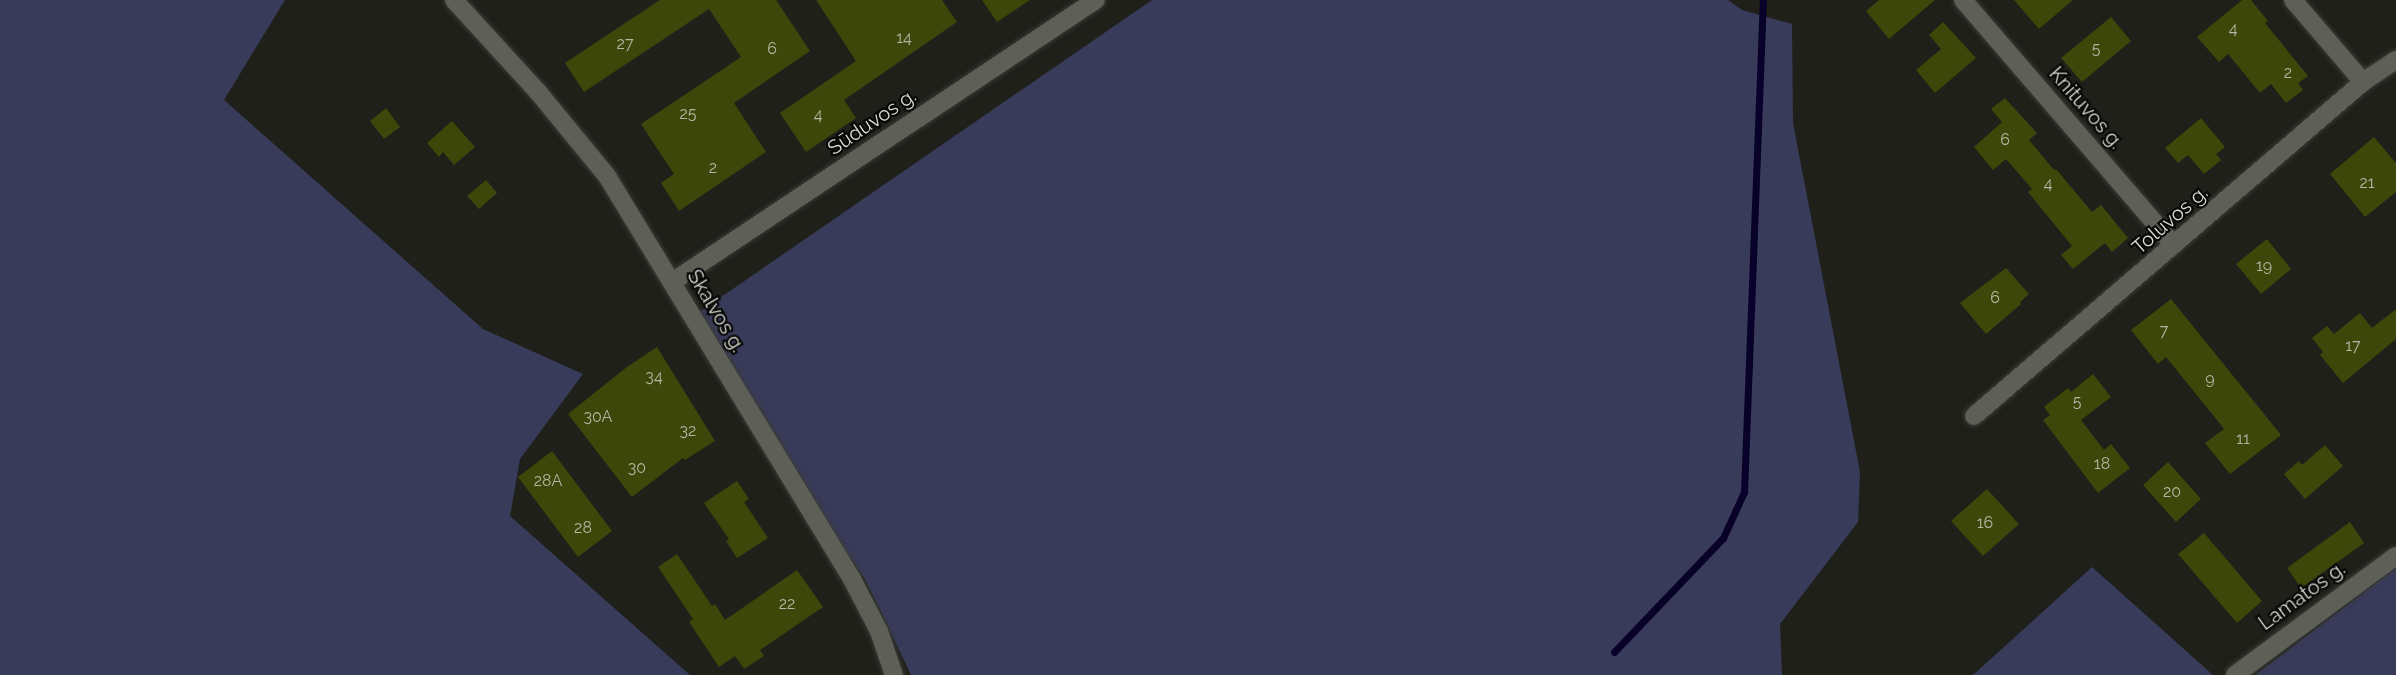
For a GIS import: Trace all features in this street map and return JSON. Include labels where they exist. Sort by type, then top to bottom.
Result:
[{"type":"street","name":"Skalvos g.","points":[[454,0],[538,92],[607,176],[852,579],[879,631],[894,675]]},
{"type":"street","name":"Sūduvos g.","points":[[672,282],[1096,0]]},
{"type":"street","name":"Knituvos g.","points":[[1963,0],[2174,245]]},
{"type":"street","points":[[2293,0],[2363,82]]},
{"type":"street","name":"Toluvos g.","points":[[1974,416],[2363,82],[2396,60]]},
{"type":"street","name":"Lamatos g.","points":[[2235,675],[2396,556]]},
{"type":"shaded area","points":[[0,0],[285,0],[224,100],[483,329],[583,374],[520,459],[510,516],[690,675],[0,675]]},
{"type":"shaded area","points":[[1152,0],[1728,0],[1742,10],[1792,24],[1793,123],[1860,472],[1858,522],[1780,624],[1782,675],[911,675],[865,579],[818,511],[695,315]]},
{"type":"shaded area","points":[[2092,567],[2213,675],[1973,675]]},
{"type":"shaded area","points":[[2396,568],[2396,675],[2255,675]]},
{"type":"building","points":[[660,0],[776,0],[810,51],[734,103],[766,152],[679,211],[661,183],[674,174],[641,124],[741,57],[709,9],[584,92],[565,63]]},
{"type":"building","points":[[816,0],[942,0],[957,22],[844,100],[856,118],[806,152],[780,113],[856,61]]},
{"type":"building","points":[[982,0],[1030,0],[997,22]]},
{"type":"building","points":[[1879,0],[1935,0],[1889,39],[1866,11]]},
{"type":"building","points":[[2014,0],[2073,0],[2039,29]]},
{"type":"building","points":[[2242,0],[2251,0],[2268,21],[2265,23],[2308,76],[2298,83],[2303,90],[2286,103],[2271,84],[2260,93],[2228,54],[2219,62],[2197,37]]},
{"type":"building","points":[[2111,17],[2131,41],[2082,82],[2061,58]]},
{"type":"building","points":[[1943,22],[1976,58],[1935,93],[1916,70],[1941,49],[1929,35]]},
{"type":"building","points":[[2005,98],[2037,133],[2029,140],[2054,170],[2056,169],[2092,212],[2101,205],[2128,238],[2112,252],[2105,243],[2073,269],[2061,255],[2072,246],[2028,192],[2032,189],[2006,159],[1993,170],[1974,147],[2002,122],[1991,109]]},
{"type":"building","points":[[386,108],[400,127],[384,139],[370,121]]},
{"type":"building","points":[[2201,118],[2225,147],[2216,154],[2221,160],[2204,174],[2188,155],[2178,163],[2165,148]]},
{"type":"building","points":[[452,121],[475,147],[454,165],[443,152],[439,157],[427,143]]},
{"type":"building","points":[[2374,137],[2396,163],[2396,192],[2365,217],[2330,174]]},
{"type":"building","points":[[486,180],[497,193],[479,209],[467,196]]},
{"type":"building","points":[[2267,239],[2291,269],[2261,294],[2236,264]]},
{"type":"building","points":[[2006,268],[2029,294],[2020,302],[2021,304],[1986,334],[1960,303]]},
{"type":"building","points":[[2171,299],[2281,435],[2230,474],[2205,443],[2224,429],[2166,357],[2158,364],[2131,330]]},
{"type":"building","points":[[2396,309],[2396,339],[2343,383],[2320,355],[2323,352],[2312,338],[2327,326],[2334,334],[2360,313],[2372,328]]},
{"type":"building","points":[[657,347],[715,441],[685,460],[683,458],[632,497],[568,414],[627,367]]},
{"type":"building","points":[[2093,374],[2111,397],[2081,420],[2104,450],[2111,444],[2130,468],[2098,493],[2043,420],[2050,415],[2044,407],[2068,388],[2071,392]]},
{"type":"building","points":[[2325,445],[2343,466],[2305,499],[2284,474],[2299,461],[2302,465]]},
{"type":"building","points":[[552,451],[612,531],[578,557],[518,477]]},
{"type":"building","points":[[2168,462],[2201,499],[2176,522],[2143,485]]},
{"type":"building","points":[[737,481],[749,499],[744,502],[768,538],[737,558],[726,541],[729,539],[704,503]]},
{"type":"building","points":[[1987,489],[2019,524],[1983,556],[1951,521]]},
{"type":"building","points":[[2350,522],[2364,543],[2301,588],[2287,568]]},
{"type":"building","points":[[2204,533],[2262,601],[2237,623],[2178,554]]},
{"type":"building","points":[[677,554],[712,606],[715,604],[725,620],[797,570],[823,607],[760,650],[764,656],[744,669],[735,656],[719,667],[689,622],[693,619],[658,567]]},
{"type":"waterway","points":[[1614,652],[1723,538],[1744,492],[1763,0]]}]
